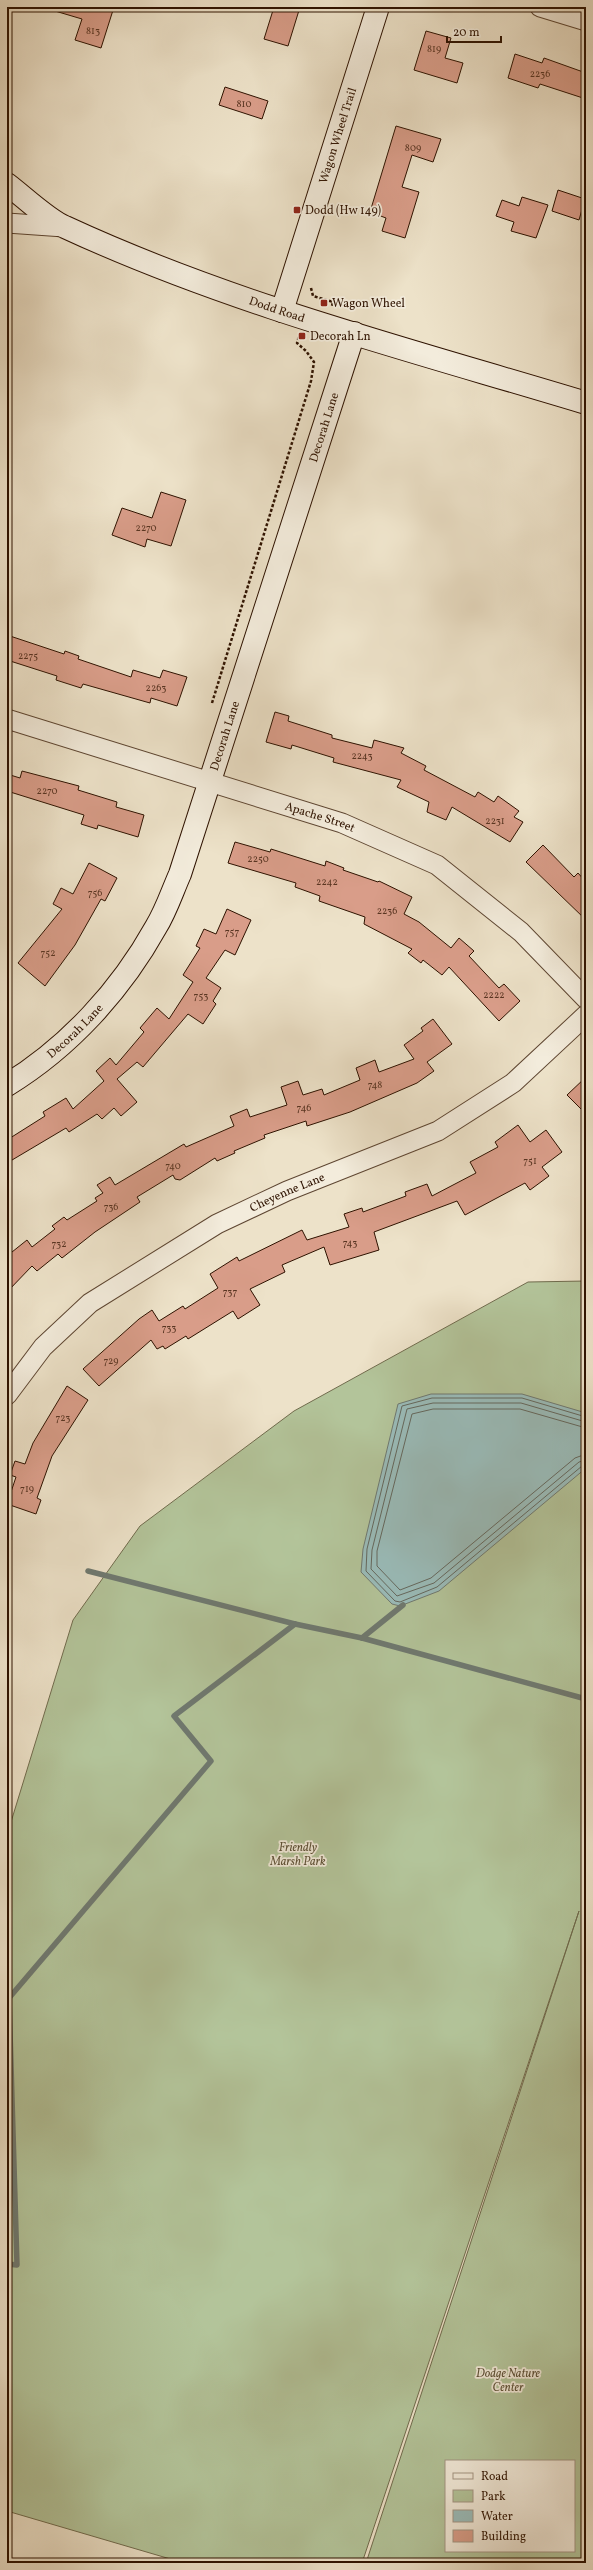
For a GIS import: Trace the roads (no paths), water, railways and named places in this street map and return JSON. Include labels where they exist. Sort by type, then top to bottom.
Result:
[{"type":"street","name":"Wagon Wheel Trail","points":[[282,310],[378,7]]},
{"type":"street","points":[[540,7],[586,21]]},
{"type":"street","name":"Dodd Road","points":[[7,184],[64,227],[166,271],[354,333],[586,403]]},
{"type":"street","points":[[7,224],[64,227]]},
{"type":"street","name":"Decorah Lane","points":[[7,1085],[79,1029],[122,981],[157,927],[180,874],[208,781],[354,333]]},
{"type":"street","name":"Apache Street","points":[[7,719],[342,823],[437,865],[521,932],[586,999]]},
{"type":"street","name":"Cheyenne Lane","points":[[7,1395],[43,1347],[90,1303],[217,1224],[287,1191],[438,1131],[513,1082],[586,1015]]},
{"type":"water","points":[[431,1394],[522,1394],[586,1413],[586,1468],[439,1591],[400,1606],[392,1604],[361,1572],[363,1549],[398,1404]]},
{"type":"waterway","points":[[88,1571],[295,1624],[362,1638],[586,1699]]},
{"type":"waterway","points":[[362,1638],[403,1605]]},
{"type":"waterway","points":[[7,2264],[17,2265],[9,1998],[211,1761],[174,1716],[295,1624]]},
{"type":"place","name":"Dodd (Hw 149)","points":[[297,210]]},
{"type":"place","name":"Wagon Wheel","points":[[324,303]]},
{"type":"place","name":"Decorah Ln","points":[[302,336]]},
{"type":"park label","name":"Friendly Marsh Park","points":[[298,1854]]},
{"type":"park label","name":"Dodge Nature Center","points":[[508,2380]]}]
